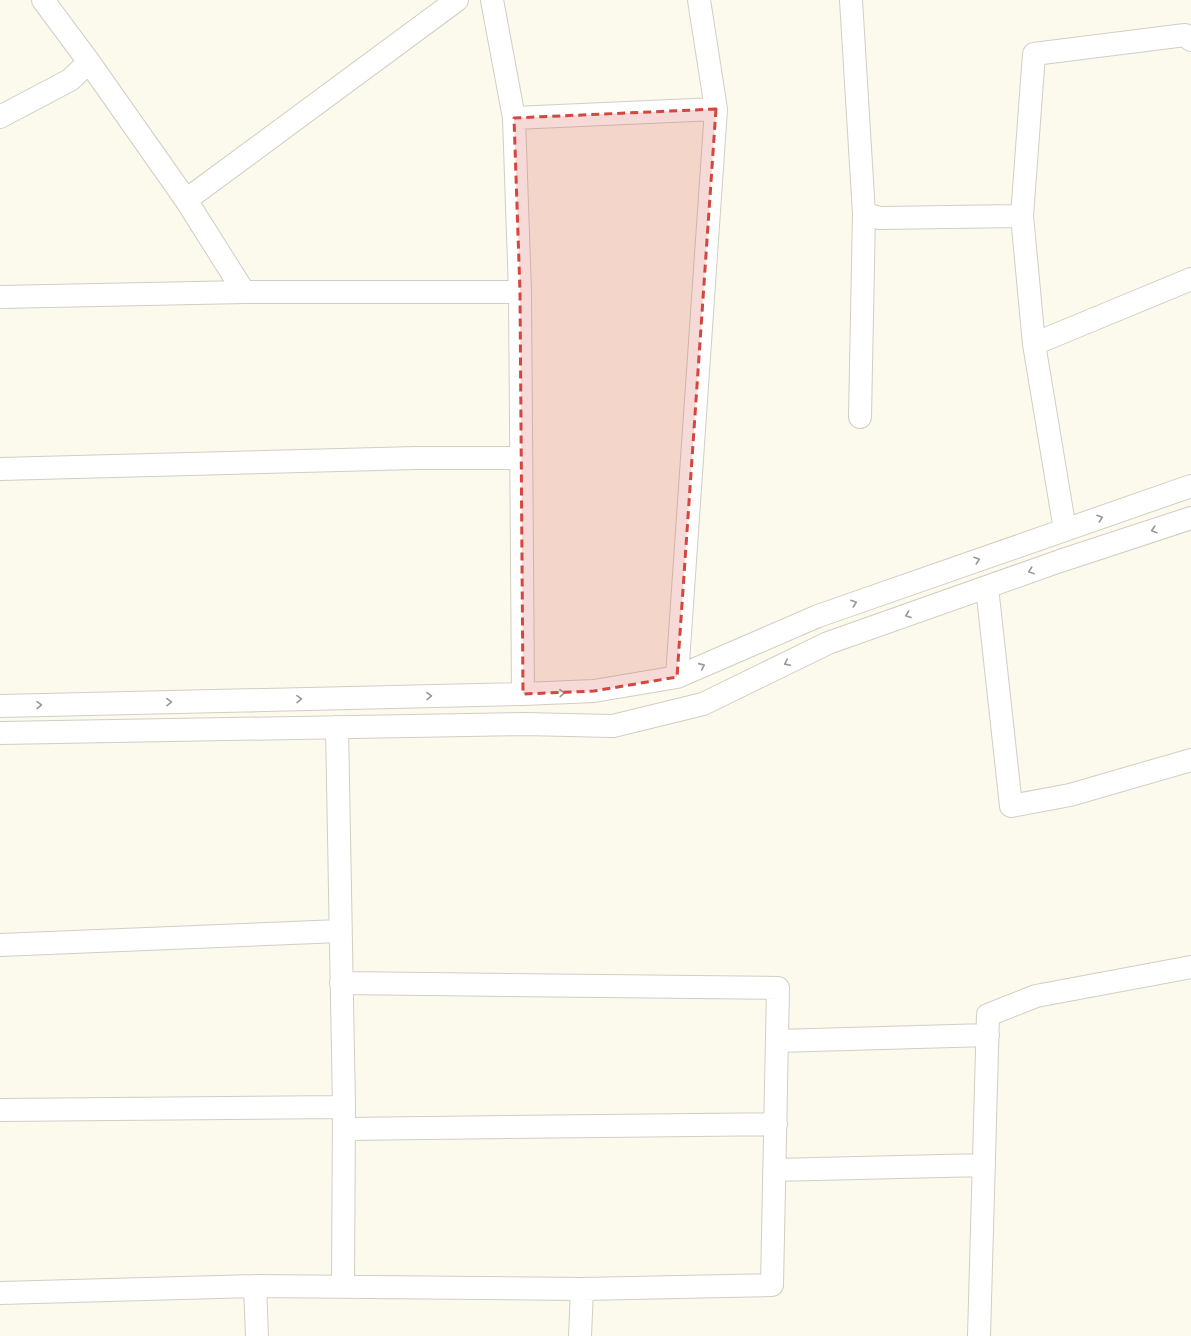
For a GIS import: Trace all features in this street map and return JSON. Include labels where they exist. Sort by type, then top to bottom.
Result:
[{"type":"street","points":[[43,0],[89,62],[186,200],[244,292]]},
{"type":"street","points":[[186,200],[457,0]]},
{"type":"street","points":[[492,0],[514,118],[520,292],[523,694]]},
{"type":"street","points":[[677,677],[716,109],[699,0]]},
{"type":"street","points":[[851,0],[864,214],[860,417]]},
{"type":"street","points":[[1065,530],[1034,344],[1022,216],[1034,54],[1185,35],[1191,40]]},
{"type":"street","points":[[0,117],[70,80],[89,62]]},
{"type":"street","points":[[514,118],[716,109]]},
{"type":"street","points":[[864,214],[880,218],[1022,216]]},
{"type":"street","points":[[1034,344],[1191,279]]},
{"type":"street","points":[[0,297],[244,292],[520,292]]},
{"type":"street","points":[[0,469],[416,458],[521,458]]},
{"type":"street","points":[[0,706],[523,694],[594,691],[677,677],[818,616],[1191,486]]},
{"type":"street","points":[[0,733],[525,724],[613,726],[703,704],[828,643],[1060,561],[1191,518]]},
{"type":"street","points":[[986,587],[1011,806],[1070,795],[1191,760]]},
{"type":"street","points":[[336,727],[344,1107],[343,1287]]},
{"type":"street","points":[[0,945],[340,931]]},
{"type":"street","points":[[979,1336],[988,1015],[1036,996],[1191,967]]},
{"type":"street","points":[[0,1293],[255,1286],[582,1289],[772,1285],[778,988],[341,982]]},
{"type":"street","points":[[777,1041],[988,1035]]},
{"type":"street","points":[[0,1110],[344,1107]]},
{"type":"street","points":[[344,1129],[776,1124]]},
{"type":"street","points":[[774,1170],[984,1166]]},
{"type":"street","points":[[255,1286],[257,1336]]},
{"type":"street","points":[[580,1336],[582,1289]]},
{"type":"highlighted area","points":[[716,109],[677,677],[594,691],[523,694],[520,292],[514,118]]}]
